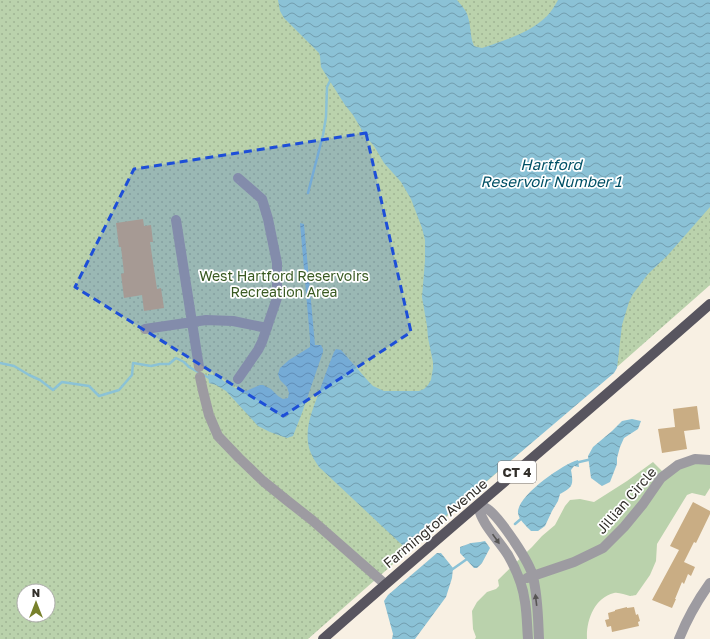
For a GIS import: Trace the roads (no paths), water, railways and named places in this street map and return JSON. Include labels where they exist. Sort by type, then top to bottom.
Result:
[{"type":"main road","name":"Farmington Avenue","points":[[323,639],[710,304]]},
{"type":"street","points":[[238,178],[262,198],[277,263],[277,298],[268,328],[258,350],[238,380]]},
{"type":"street","points":[[176,220],[203,391],[209,415],[218,436],[263,480],[312,520],[385,584]]},
{"type":"street","points":[[145,329],[206,320],[233,321],[268,328]]},
{"type":"street","name":"Jillian Circle","points":[[520,582],[574,562],[603,548],[624,527],[643,504],[661,478],[678,465],[695,460],[710,460]]},
{"type":"street","points":[[528,639],[525,601],[520,582],[508,555],[482,519],[478,505],[488,508],[495,515],[511,536],[530,566],[533,576],[538,615],[539,639]]},
{"type":"street","points":[[679,639],[687,620],[710,583]]},
{"type":"water","name":"Hartford Reservoir Number 1","points":[[278,0],[457,0],[464,8],[467,15],[474,46],[482,48],[517,35],[533,27],[549,14],[558,0],[710,0],[710,207],[667,256],[648,274],[633,294],[622,325],[617,368],[614,373],[409,547],[405,547],[400,543],[319,467],[310,451],[308,426],[328,366],[336,349],[341,350],[373,386],[384,391],[419,391],[428,385],[431,380],[433,362],[422,297],[425,240],[411,199],[401,182],[384,163],[345,105],[321,67],[319,53],[284,18],[280,11]]},
{"type":"water","points":[[300,223],[304,224],[315,345],[321,345],[323,352],[293,436],[287,438],[258,426],[226,391],[209,383],[208,374],[218,376],[226,383],[239,390],[246,391],[263,385],[271,389],[283,399],[288,398],[289,393],[287,387],[280,380],[278,374],[280,368],[289,360],[310,347]]},
{"type":"water","points":[[632,419],[641,421],[638,429],[624,438],[617,458],[617,464],[610,482],[602,486],[591,478],[588,456],[593,447],[622,421]]},
{"type":"water","points":[[578,460],[579,467],[574,466],[571,470],[572,483],[570,488],[560,494],[545,526],[538,531],[531,531],[522,522],[518,514],[521,504],[526,496],[553,473]]},
{"type":"water","points":[[485,541],[490,548],[482,563],[477,568],[474,568],[460,553],[460,547],[471,543]]},
{"type":"water","points":[[437,553],[441,553],[453,568],[452,578],[446,597],[415,639],[392,639],[393,634],[384,601],[388,595]]},
{"type":"waterway","points":[[308,193],[323,135],[326,117],[327,87],[331,79]]},
{"type":"waterway","points":[[0,363],[14,366],[40,380],[53,390],[62,382],[89,386],[99,396],[119,390],[132,375],[133,363],[151,366],[169,364],[176,358],[211,379]]},
{"type":"waterway","points":[[575,463],[592,459]]},
{"type":"waterway","points":[[515,524],[522,518]]},
{"type":"waterway","points":[[450,571],[467,559]]},
{"type":"park label","name":"West Hartford Reservoirs Recreation Area","points":[[284,284]]}]
